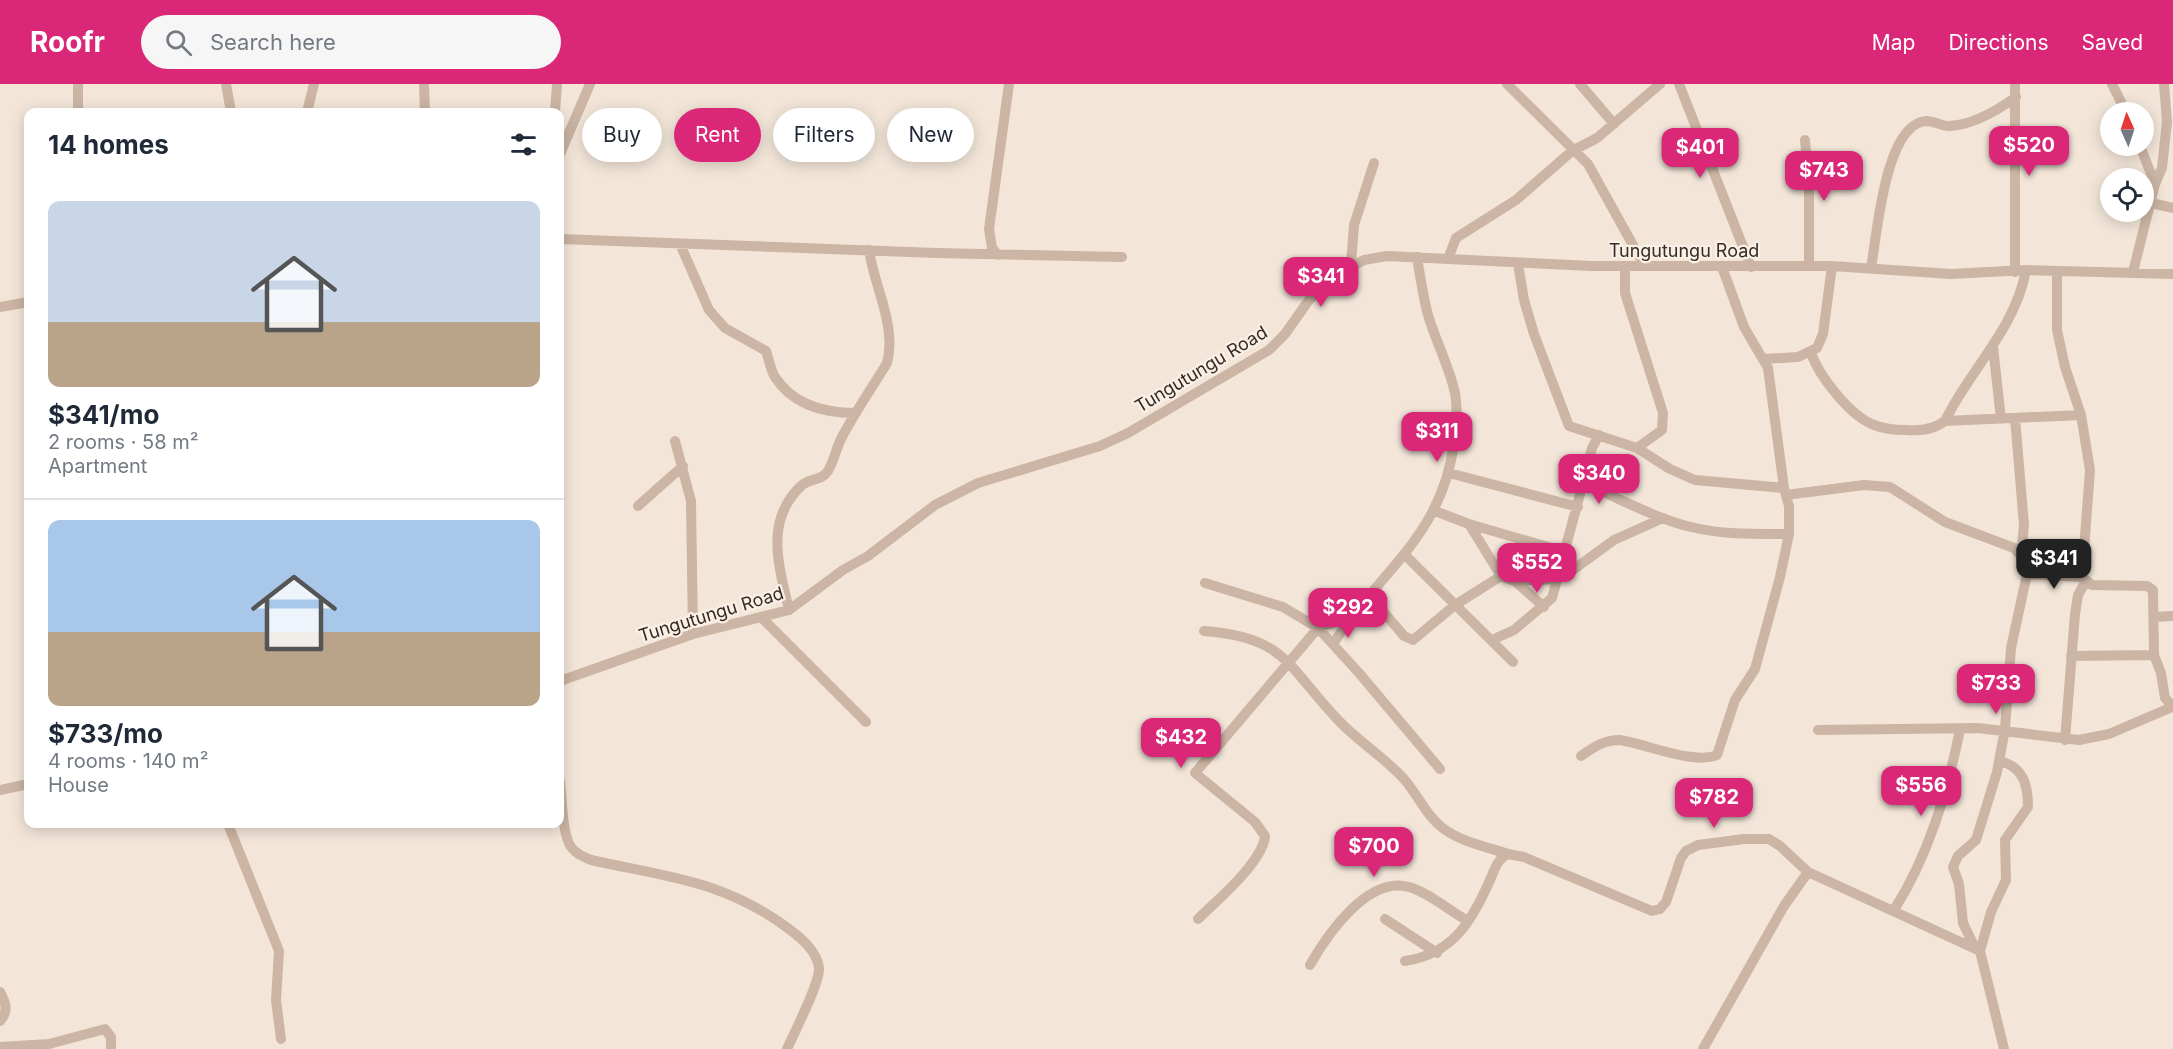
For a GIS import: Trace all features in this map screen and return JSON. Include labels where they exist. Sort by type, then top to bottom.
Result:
[{"type":"street","points":[[78,84],[78,108]]},
{"type":"street","points":[[226,84],[230,108]]},
{"type":"street","points":[[309,108],[314,84]]},
{"type":"street","points":[[424,84],[425,108]]},
{"type":"street","points":[[555,108],[557,84]]},
{"type":"street","points":[[564,145],[590,84]]},
{"type":"street","points":[[998,255],[992,248],[989,229],[1009,84]]},
{"type":"street","points":[[1507,84],[1572,151],[1588,164],[1644,265]]},
{"type":"street","points":[[1580,84],[1614,124]]},
{"type":"street","points":[[1448,259],[1456,238],[1516,200],[1572,151],[1597,138],[1659,84]]},
{"type":"street","points":[[1679,84],[1751,267]]},
{"type":"street","points":[[1945,421],[1961,392],[1993,347],[2022,294],[2015,84]]},
{"type":"street","points":[[2112,84],[2121,102]]},
{"type":"street","points":[[2154,189],[2162,168],[2170,122],[2164,84]]},
{"type":"street","points":[[1871,268],[1890,163],[1906,130],[1918,123],[1928,121],[1944,126],[1962,124],[1992,112],[2016,97]]},
{"type":"street","points":[[1805,140],[1809,184],[1809,266]]},
{"type":"street","points":[[2144,156],[2155,184]]},
{"type":"street","points":[[1351,265],[1354,225],[1374,164]]},
{"type":"street","points":[[2154,204],[2171,211]]},
{"type":"street","points":[[2133,272],[2146,222]]},
{"type":"street","points":[[564,239],[998,255],[1122,257]]},
{"type":"street","points":[[680,244],[709,310],[725,328],[766,351],[774,375],[783,386],[800,402],[822,411],[856,413]]},
{"type":"street","points":[[789,610],[776,551],[778,522],[788,500],[800,486],[824,476],[856,413],[887,363],[890,350],[879,284],[871,265],[869,250]]},
{"type":"street","name":"Tungutungu Road","points":[[564,680],[693,634],[789,610],[843,570],[868,556],[935,505],[978,483],[1100,446],[1128,433],[1269,350],[1285,334],[1309,300],[1351,265],[1387,256],[1417,256],[1518,264],[1832,266],[1951,274],[2057,271],[2173,274]]},
{"type":"street","points":[[1333,644],[1351,616],[1405,555],[1435,512],[1449,473],[1457,414],[1455,395],[1428,314],[1417,256]]},
{"type":"street","points":[[1518,264],[1522,290],[1534,334],[1565,420],[1576,430],[1637,448],[1670,469],[1695,480],[1785,491],[1864,485],[1890,487],[1945,522],[2002,542],[2014,548],[2021,556],[2027,574],[2011,648],[2005,729],[2000,761],[1976,840],[1958,856],[1953,867],[1959,884],[1963,923],[1977,948],[2004,1049]]},
{"type":"street","points":[[1625,266],[1625,293],[1663,413],[1662,430],[1637,448]]},
{"type":"street","points":[[1764,359],[1798,357],[1811,353],[1817,348],[1823,334],[1832,266]]},
{"type":"street","points":[[1581,756],[1609,740],[1620,740],[1709,759],[1717,755],[1735,700],[1755,669],[1789,534],[1789,506],[1785,491],[1774,397],[1764,359],[1744,327],[1722,267]]},
{"type":"street","points":[[2057,271],[2057,330],[2065,367],[2082,414],[2090,470],[2084,579],[2078,595],[2065,740]]},
{"type":"street","points":[[0,308],[24,303]]},
{"type":"street","points":[[1993,347],[2001,419]]},
{"type":"street","points":[[1811,353],[1818,371],[1871,424],[1887,429],[1929,430],[1945,421],[2082,414]]},
{"type":"street","points":[[2015,418],[2024,525],[2021,556]]},
{"type":"street","points":[[1492,640],[1514,630],[1544,608],[1552,598],[1592,448],[1599,435]]},
{"type":"street","points":[[675,441],[691,501],[693,634]]},
{"type":"street","points":[[638,506],[683,466]]},
{"type":"street","points":[[1449,473],[1578,507]]},
{"type":"street","points":[[1583,483],[1664,518],[1692,527],[1732,534],[1789,534]]},
{"type":"street","points":[[1435,512],[1565,552]]},
{"type":"street","points":[[1469,524],[1501,576],[1515,581],[1557,579],[1614,540],[1664,518]]},
{"type":"street","points":[[1405,555],[1513,662]]},
{"type":"street","points":[[1818,729],[2005,729],[2065,740],[2092,739],[2173,707],[2162,690],[2161,673],[2154,655],[2153,590],[2147,586],[2104,586],[2084,579],[2027,574]]},
{"type":"street","points":[[1369,595],[1404,636],[1413,640],[1455,605],[1501,576]]},
{"type":"street","points":[[1515,581],[1544,608]]},
{"type":"street","points":[[1205,583],[1283,607],[1318,628],[1440,770]]},
{"type":"street","points":[[1198,919],[1245,871],[1262,848],[1265,836],[1255,822],[1195,773],[1318,628],[1351,616]]},
{"type":"street","points":[[2154,617],[2173,616]]},
{"type":"street","points":[[762,618],[866,722]]},
{"type":"street","points":[[1204,631],[1232,633],[1252,639],[1266,645],[1290,662],[1339,720],[1403,778],[1430,815],[1444,829],[1458,837],[1524,857],[1652,911],[1660,909],[1666,902],[1681,858],[1686,851],[1698,845],[1744,839],[1769,839],[1780,846],[1808,873],[1977,948]]},
{"type":"street","points":[[2071,656],[2154,655]]},
{"type":"street","points":[[1894,910],[1922,859],[1953,764],[1960,729]]},
{"type":"street","points":[[1977,948],[2006,880],[2005,840],[2028,807],[2024,777],[2016,767],[2000,761]]},
{"type":"street","points":[[0,790],[24,785]]},
{"type":"street","points":[[564,812],[571,847],[579,855],[591,860],[711,886],[742,899],[800,937],[816,960],[818,976],[787,1049]]},
{"type":"street","points":[[230,828],[279,951],[276,1000],[281,1039]]},
{"type":"street","points":[[1405,961],[1437,953],[1468,921],[1497,862],[1508,854]]},
{"type":"street","points":[[1703,1049],[1784,906],[1808,873]]},
{"type":"street","points":[[1310,965],[1329,933],[1352,908],[1387,887],[1410,887],[1468,921]]},
{"type":"street","points":[[1385,919],[1437,953]]},
{"type":"street","points":[[0,992],[6,1011],[0,1022]]},
{"type":"street","points":[[0,1047],[49,1044],[98,1028],[109,1032],[111,1049]]}]
